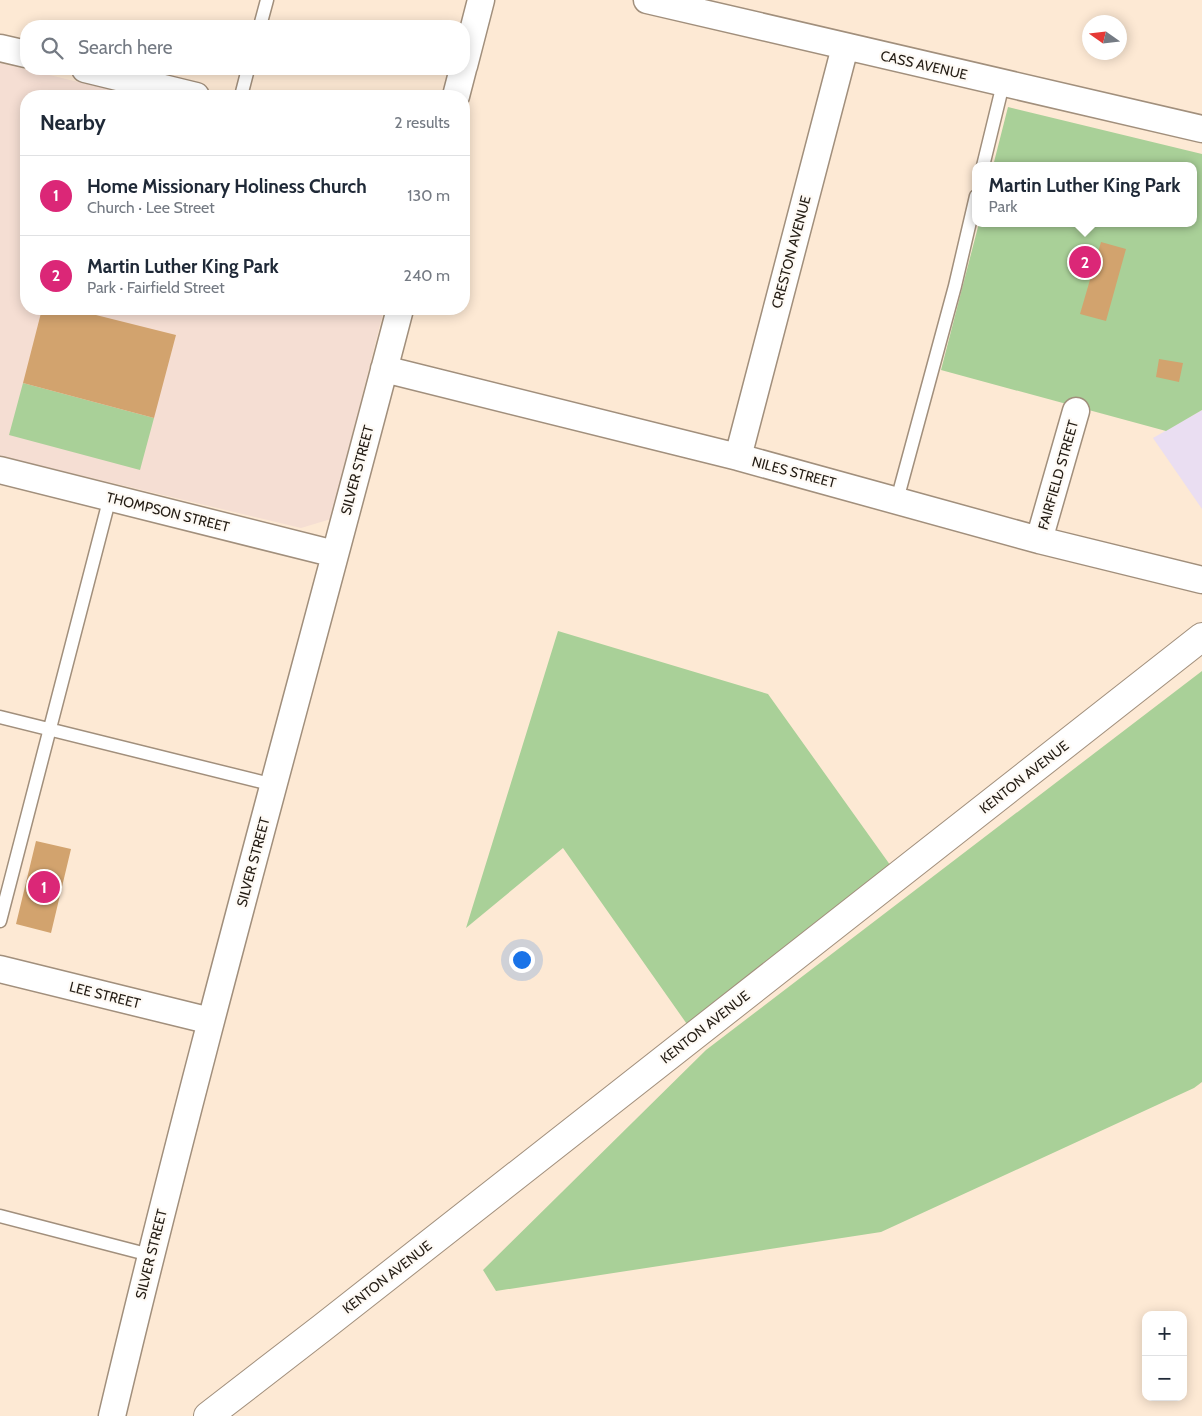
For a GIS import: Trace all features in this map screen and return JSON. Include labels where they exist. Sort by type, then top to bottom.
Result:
[{"type":"main road","name":"KENTON AVENUE","points":[[208,1416],[1202,637]]},
{"type":"street","points":[[470,42],[482,0]]},
{"type":"street","name":"CASS AVENUE","points":[[647,0],[1202,129]]},
{"type":"street","name":"CRESTON AVENUE","points":[[738,457],[845,47]]},
{"type":"street","points":[[0,48],[20,53]]},
{"type":"street","points":[[109,75],[171,90]]},
{"type":"street","points":[[457,90],[461,75]]},
{"type":"street","name":"SILVER STREET","points":[[112,1416],[150,1255],[398,315]]},
{"type":"street","name":"NILES STREET","points":[[384,369],[738,457],[1039,540],[1202,580]]},
{"type":"street","name":"FAIRFIELD STREET","points":[[1039,540],[1076,411]]},
{"type":"street","name":"THOMPSON STREET","points":[[0,470],[335,554]]},
{"type":"street","name":"LEE STREET","points":[[0,969],[211,1021]]},
{"type":"lane","points":[[262,20],[267,0]]},
{"type":"lane","points":[[243,90],[246,75]]},
{"type":"lane","points":[[984,162],[1003,84]]},
{"type":"lane","points":[[897,500],[955,286],[972,213]]},
{"type":"lane","points":[[0,921],[110,497]]},
{"type":"lane","points":[[0,717],[274,785]]},
{"type":"lane","points":[[0,1216],[150,1255]]},
{"type":"shaded area","points":[[0,63],[20,68],[20,75],[49,75],[111,90],[20,90],[20,315],[382,315],[331,519],[301,528],[0,456]]},
{"type":"shaded area","points":[[1202,410],[1202,509],[1153,438]]},
{"type":"green space","points":[[1008,107],[1202,154],[1202,410],[1166,431],[941,370],[978,227],[1197,227],[1197,162],[994,162]]},
{"type":"green space","points":[[23,383],[154,418],[140,470],[9,435]]},
{"type":"green space","points":[[558,631],[768,694],[893,869],[689,1027],[563,848],[466,928]]},
{"type":"green space","points":[[1202,671],[1202,1082],[1194,1088],[881,1232],[496,1291],[483,1270],[706,1050]]},
{"type":"building","points":[[1101,242],[1126,249],[1106,321],[1080,314]]},
{"type":"building","points":[[40,315],[96,315],[176,335],[154,418],[23,383]]},
{"type":"building","points":[[1159,359],[1183,363],[1179,382],[1156,377]]},
{"type":"building","points":[[36,841],[71,849],[51,933],[16,924]]},
{"type":"place","name":"Martin Luther King Park","points":[[1085,262]]},
{"type":"place","name":"Home Missionary Holiness Church","points":[[44,887]]}]
